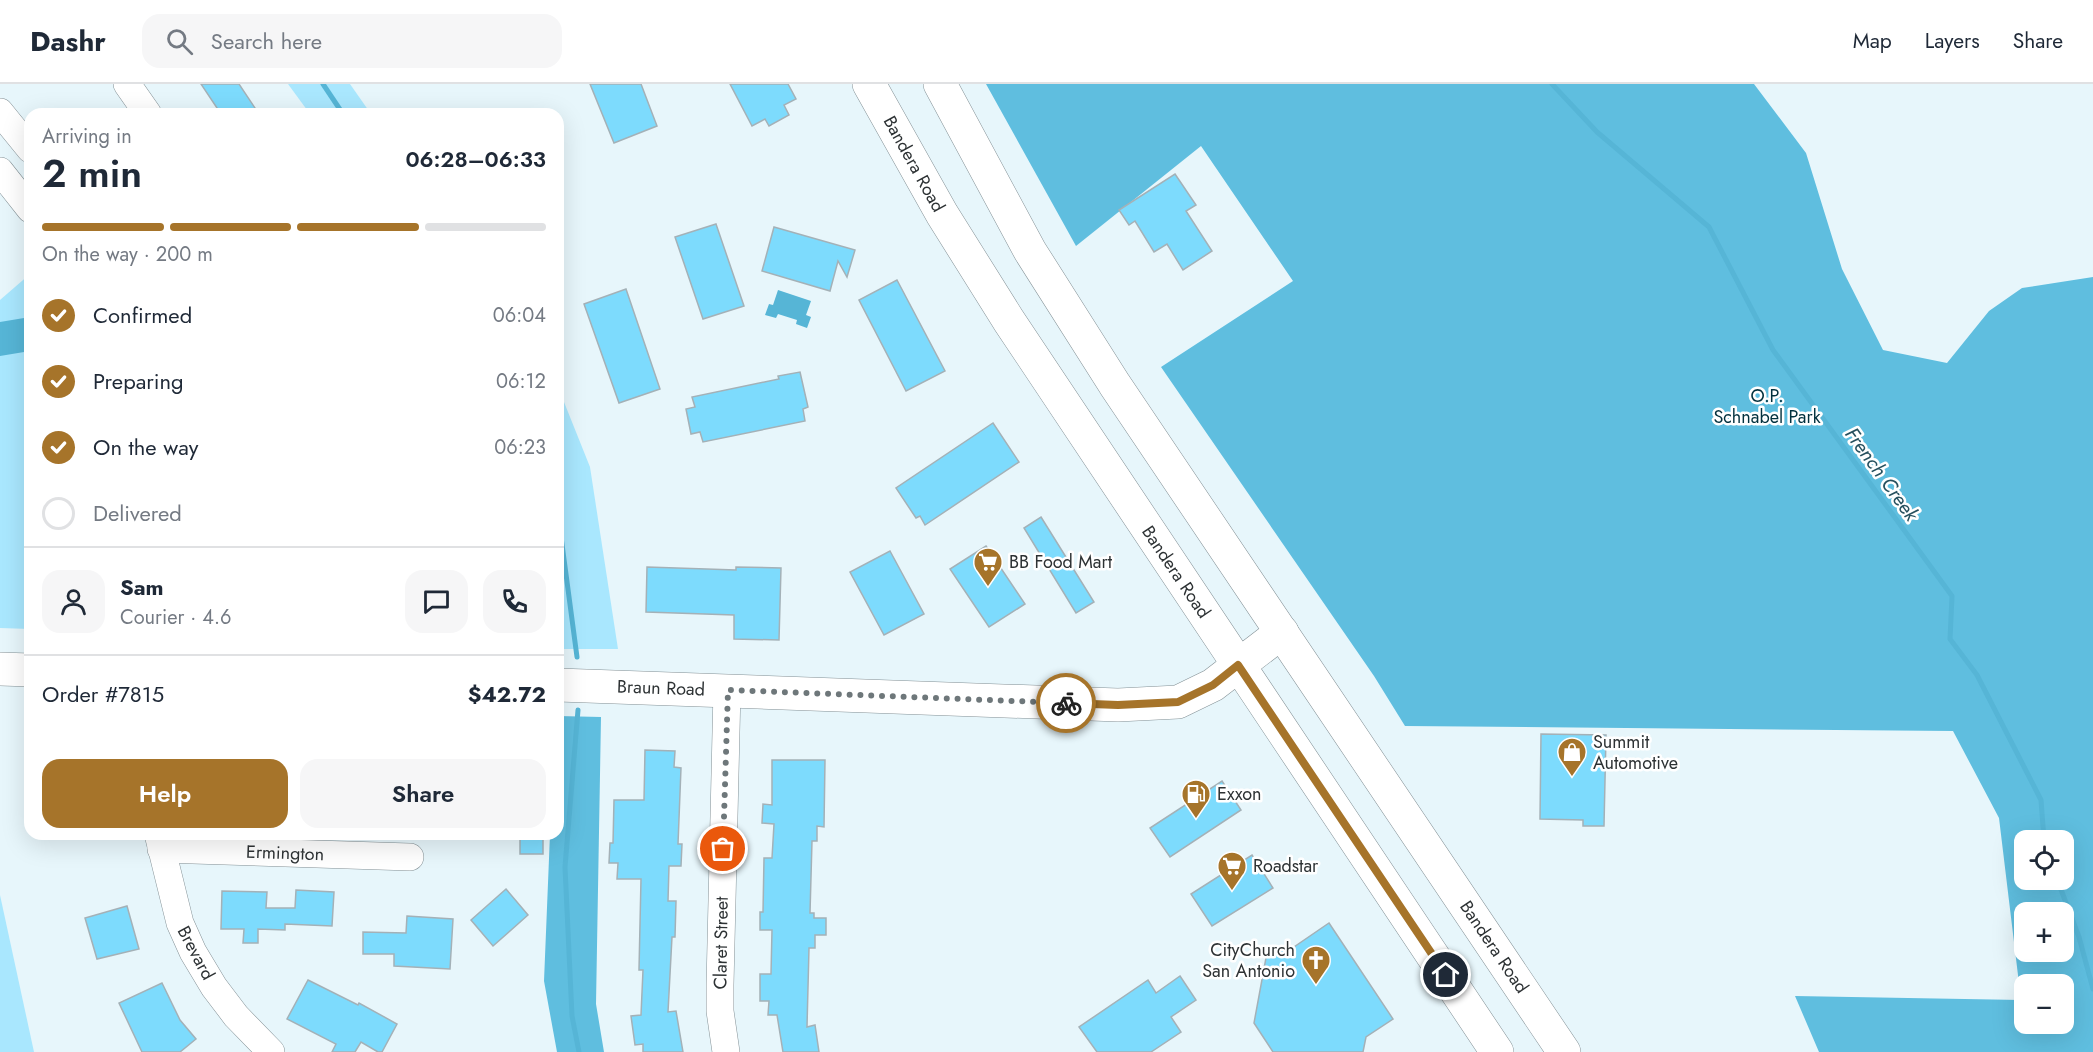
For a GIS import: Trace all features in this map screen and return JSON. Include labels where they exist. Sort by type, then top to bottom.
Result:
[{"type":"main road","name":"Bandera Road","points":[[869,84],[942,214],[1003,311],[1497,1052]]},
{"type":"main road","name":"Bandera Road","points":[[940,84],[1030,251],[1115,385],[1564,1052]]},
{"type":"main road","name":"Braun Road","points":[[564,685],[1127,705],[1178,702],[1213,685],[1282,632]]},
{"type":"main road","points":[[0,669],[24,670]]},
{"type":"street","points":[[127,84],[144,108]]},
{"type":"street","points":[[0,112],[24,142]]},
{"type":"street","points":[[0,171],[24,202]]},
{"type":"street","name":"Claret Street","points":[[726,1052],[720,1011],[720,985],[728,690]]},
{"type":"street","name":"Ermington","points":[[159,842],[410,857]]},
{"type":"street","name":"Brevard","points":[[159,842],[180,923],[192,952],[236,1016],[271,1052]]},
{"type":"shaded area","points":[[288,84],[350,84],[367,108],[306,108]]},
{"type":"shaded area","points":[[24,279],[24,629],[0,628],[0,300]]},
{"type":"shaded area","points":[[778,290],[811,301],[806,315],[811,317],[807,328],[796,324],[797,320],[778,314],[776,318],[765,315],[769,304],[773,305]]},
{"type":"shaded area","points":[[24,318],[24,352],[0,356],[0,322]]},
{"type":"shaded area","points":[[564,402],[590,467],[618,649],[564,649]]},
{"type":"shaded area","points":[[0,895],[34,1052],[0,1052]]},
{"type":"green space","name":"O.P. Schnabel Park","points":[[986,84],[1754,84],[1806,153],[1842,269],[1883,350],[1947,363],[1989,311],[2022,288],[2093,277],[2093,1052],[1819,1052],[1795,996],[2014,1000],[2014,1034],[2074,1034],[2074,974],[2018,974],[2016,962],[2074,962],[2074,902],[2014,902],[2014,942],[1999,818],[1953,731],[1405,726],[1374,676],[1161,367],[1293,281],[1201,146],[1076,246]]},
{"type":"green space","points":[[564,716],[601,717],[596,1004],[604,1052],[557,1052],[544,981],[550,840],[564,840]]},
{"type":"building","points":[[201,84],[239,84],[255,108],[217,108]]},
{"type":"building","points":[[590,84],[641,84],[657,126],[614,143]]},
{"type":"building","points":[[730,84],[788,84],[796,99],[784,105],[789,115],[769,126],[765,119],[752,126]]},
{"type":"building","points":[[1175,174],[1196,205],[1186,211],[1212,251],[1183,270],[1167,244],[1154,252],[1135,221],[1129,225],[1119,210]]},
{"type":"building","points":[[716,224],[744,306],[703,319],[675,237]]},
{"type":"building","points":[[774,227],[855,250],[847,277],[838,261],[830,291],[762,271]]},
{"type":"building","points":[[897,280],[945,371],[906,391],[859,300]]},
{"type":"building","points":[[626,289],[660,389],[619,403],[584,304]]},
{"type":"building","points":[[800,372],[808,407],[803,409],[805,421],[703,442],[700,432],[691,434],[686,409],[695,407],[692,397],[779,379],[778,376]]},
{"type":"building","points":[[993,423],[1019,462],[925,525],[920,516],[916,518],[896,488]]},
{"type":"building","points":[[1041,517],[1094,602],[1076,613],[1024,528]]},
{"type":"building","name":"BB Food Mart","points":[[986,546],[1025,604],[989,627],[950,569]]},
{"type":"building","points":[[890,551],[924,614],[884,635],[850,572]]},
{"type":"building","points":[[647,567],[736,570],[736,567],[781,568],[779,640],[734,639],[734,615],[646,612]]},
{"type":"building","points":[[1541,734],[1606,735],[1604,826],[1583,826],[1583,820],[1540,819]]},
{"type":"building","points":[[645,750],[675,751],[674,767],[681,768],[678,844],[682,844],[681,866],[669,866],[668,901],[676,901],[668,1012],[676,1011],[683,1052],[643,1052],[643,1044],[635,1045],[631,1016],[641,1015],[643,970],[639,970],[641,879],[617,879],[618,863],[609,863],[610,843],[613,843],[614,800],[644,800]]},
{"type":"building","points":[[772,760],[825,760],[824,827],[817,826],[817,841],[812,841],[810,913],[814,913],[814,918],[826,918],[826,935],[815,935],[815,948],[809,948],[807,1027],[815,1025],[819,1052],[783,1052],[777,1015],[768,1015],[769,1001],[760,1001],[760,974],[771,974],[772,930],[760,930],[760,912],[763,912],[764,858],[772,858],[774,824],[762,823],[763,804],[772,805]]},
{"type":"building","name":"Exxon","points":[[1222,781],[1241,810],[1170,857],[1150,828]]},
{"type":"building","points":[[520,840],[543,840],[543,854],[520,854]]},
{"type":"building","name":"Roadstar","points":[[1252,855],[1273,888],[1212,926],[1191,894]]},
{"type":"building","points":[[506,889],[528,915],[493,946],[471,920]]},
{"type":"building","points":[[296,890],[334,892],[332,926],[285,924],[285,930],[258,929],[258,943],[243,943],[244,929],[221,929],[222,891],[267,892],[266,908],[295,908]]},
{"type":"building","points":[[127,906],[139,949],[97,959],[85,918]]},
{"type":"building","points":[[407,916],[453,919],[450,969],[394,966],[394,954],[363,954],[363,932],[406,933]]},
{"type":"building","name":"CityChurch San Antonio","points":[[1329,923],[1393,1019],[1366,1037],[1363,1052],[1273,1052],[1254,1023],[1268,947],[1288,951]]},
{"type":"building","points":[[1180,976],[1196,1000],[1171,1017],[1181,1032],[1151,1052],[1097,1052],[1079,1027],[1148,980],[1156,993]]},
{"type":"building","points":[[308,980],[358,1005],[359,1003],[397,1024],[382,1052],[361,1042],[355,1052],[332,1052],[336,1044],[287,1019]]},
{"type":"building","points":[[162,983],[180,1020],[196,1039],[180,1052],[142,1052],[119,1003]]},
{"type":"waterway","points":[[323,84],[339,108]]},
{"type":"waterway","name":"French Creek","points":[[1552,84],[1597,132],[1709,227],[1773,350],[1952,596],[1950,639],[1977,675],[2041,800],[2043,830]]},
{"type":"waterway","points":[[564,559],[577,657]]},
{"type":"waterway","points":[[578,710],[565,867],[572,1016],[579,1052]]},
{"type":"waterway","name":"French Creek","points":[[2061,890],[2079,937],[2093,989]]},
{"type":"way so far","points":[[723,849],[728,690],[1066,703]]},
{"type":"place","name":"BB Food Mart","points":[[988,588]]},
{"type":"place","name":"Summit Automotive","points":[[1572,778]]},
{"type":"place","name":"Exxon","points":[[1196,820]]},
{"type":"place","name":"Roadstar","points":[[1232,892]]},
{"type":"place","name":"CityChurch San Antonio","points":[[1316,986]]},
{"type":"route","points":[[1066,703],[1118,705],[1178,702],[1213,685],[1238,665],[1446,975]]}]
